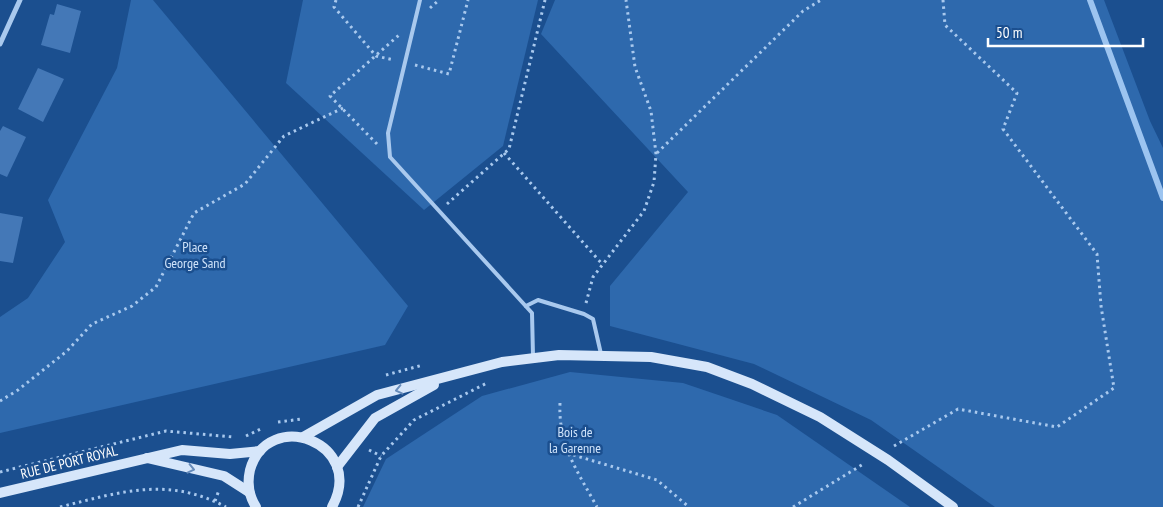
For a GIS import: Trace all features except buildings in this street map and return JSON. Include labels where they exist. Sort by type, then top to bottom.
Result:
[{"type":"main road","points":[[303,437],[377,395],[502,362],[558,355],[651,356],[707,367],[752,384],[820,417],[880,454],[953,507]]},
{"type":"main road","points":[[338,467],[375,418],[446,378]]},
{"type":"main road","points":[[256,507],[249,492],[248,477],[252,463],[260,451],[273,441],[288,436],[303,437],[318,443],[330,453],[338,467],[340,482],[337,498],[332,507]]},
{"type":"main road","name":"RUE DE PORT ROYAL","points":[[0,493],[182,450],[230,454],[260,451]]},
{"type":"main road","name":"RUE DE PORT ROYAL","points":[[144,458],[224,476],[249,492]]},
{"type":"street","points":[[0,44],[20,0]]},
{"type":"lane","points":[[420,0],[388,133],[390,157],[532,313],[533,358]]},
{"type":"lane","points":[[526,306],[538,300],[584,314],[592,320],[602,356]]},
{"type":"path","points":[[390,157],[330,96],[439,0]]},
{"type":"path","points":[[440,211],[509,149],[545,0]]},
{"type":"path","points":[[584,314],[593,277],[644,211],[654,182],[656,154],[651,111],[635,67],[626,0]]},
{"type":"path","points":[[656,154],[804,11],[821,0]]},
{"type":"path","points":[[793,507],[958,409],[1057,427],[1114,388],[1101,306],[1097,254],[1003,129],[1017,93],[945,25],[943,0]]},
{"type":"path","points":[[0,401],[18,390],[67,351],[92,324],[132,306],[156,287],[194,214],[245,184],[284,136],[343,108]]},
{"type":"path","points":[[504,153],[603,265]]},
{"type":"path","points":[[358,507],[382,456],[414,420],[495,380],[502,362]]},
{"type":"path","points":[[385,375],[427,364]]},
{"type":"path","points":[[560,403],[559,424],[567,453],[597,507]]},
{"type":"path","points":[[245,437],[284,420],[310,417]]},
{"type":"path","points":[[0,472],[166,431],[236,437]]},
{"type":"path","points":[[567,453],[657,480],[689,507]]},
{"type":"path","points":[[60,507],[145,488],[182,491],[208,497],[226,507]]},
{"type":"green space","name":"Place George Sand","points":[[131,0],[153,0],[408,306],[385,345],[0,433],[0,317],[28,298],[65,242],[48,200],[117,68]]},
{"type":"green space","points":[[303,0],[538,0],[503,146],[424,210],[286,83]]},
{"type":"green space","points":[[555,0],[1104,0],[1150,121],[1163,148],[1163,507],[995,507],[871,420],[754,364],[610,326],[610,286],[688,192],[541,34]]},
{"type":"green space","name":"Bois de la Garenne","points":[[570,372],[683,383],[777,415],[910,507],[363,507],[386,459],[482,396]]},
{"type":"waterway","points":[[1090,0],[1163,198]]}]
